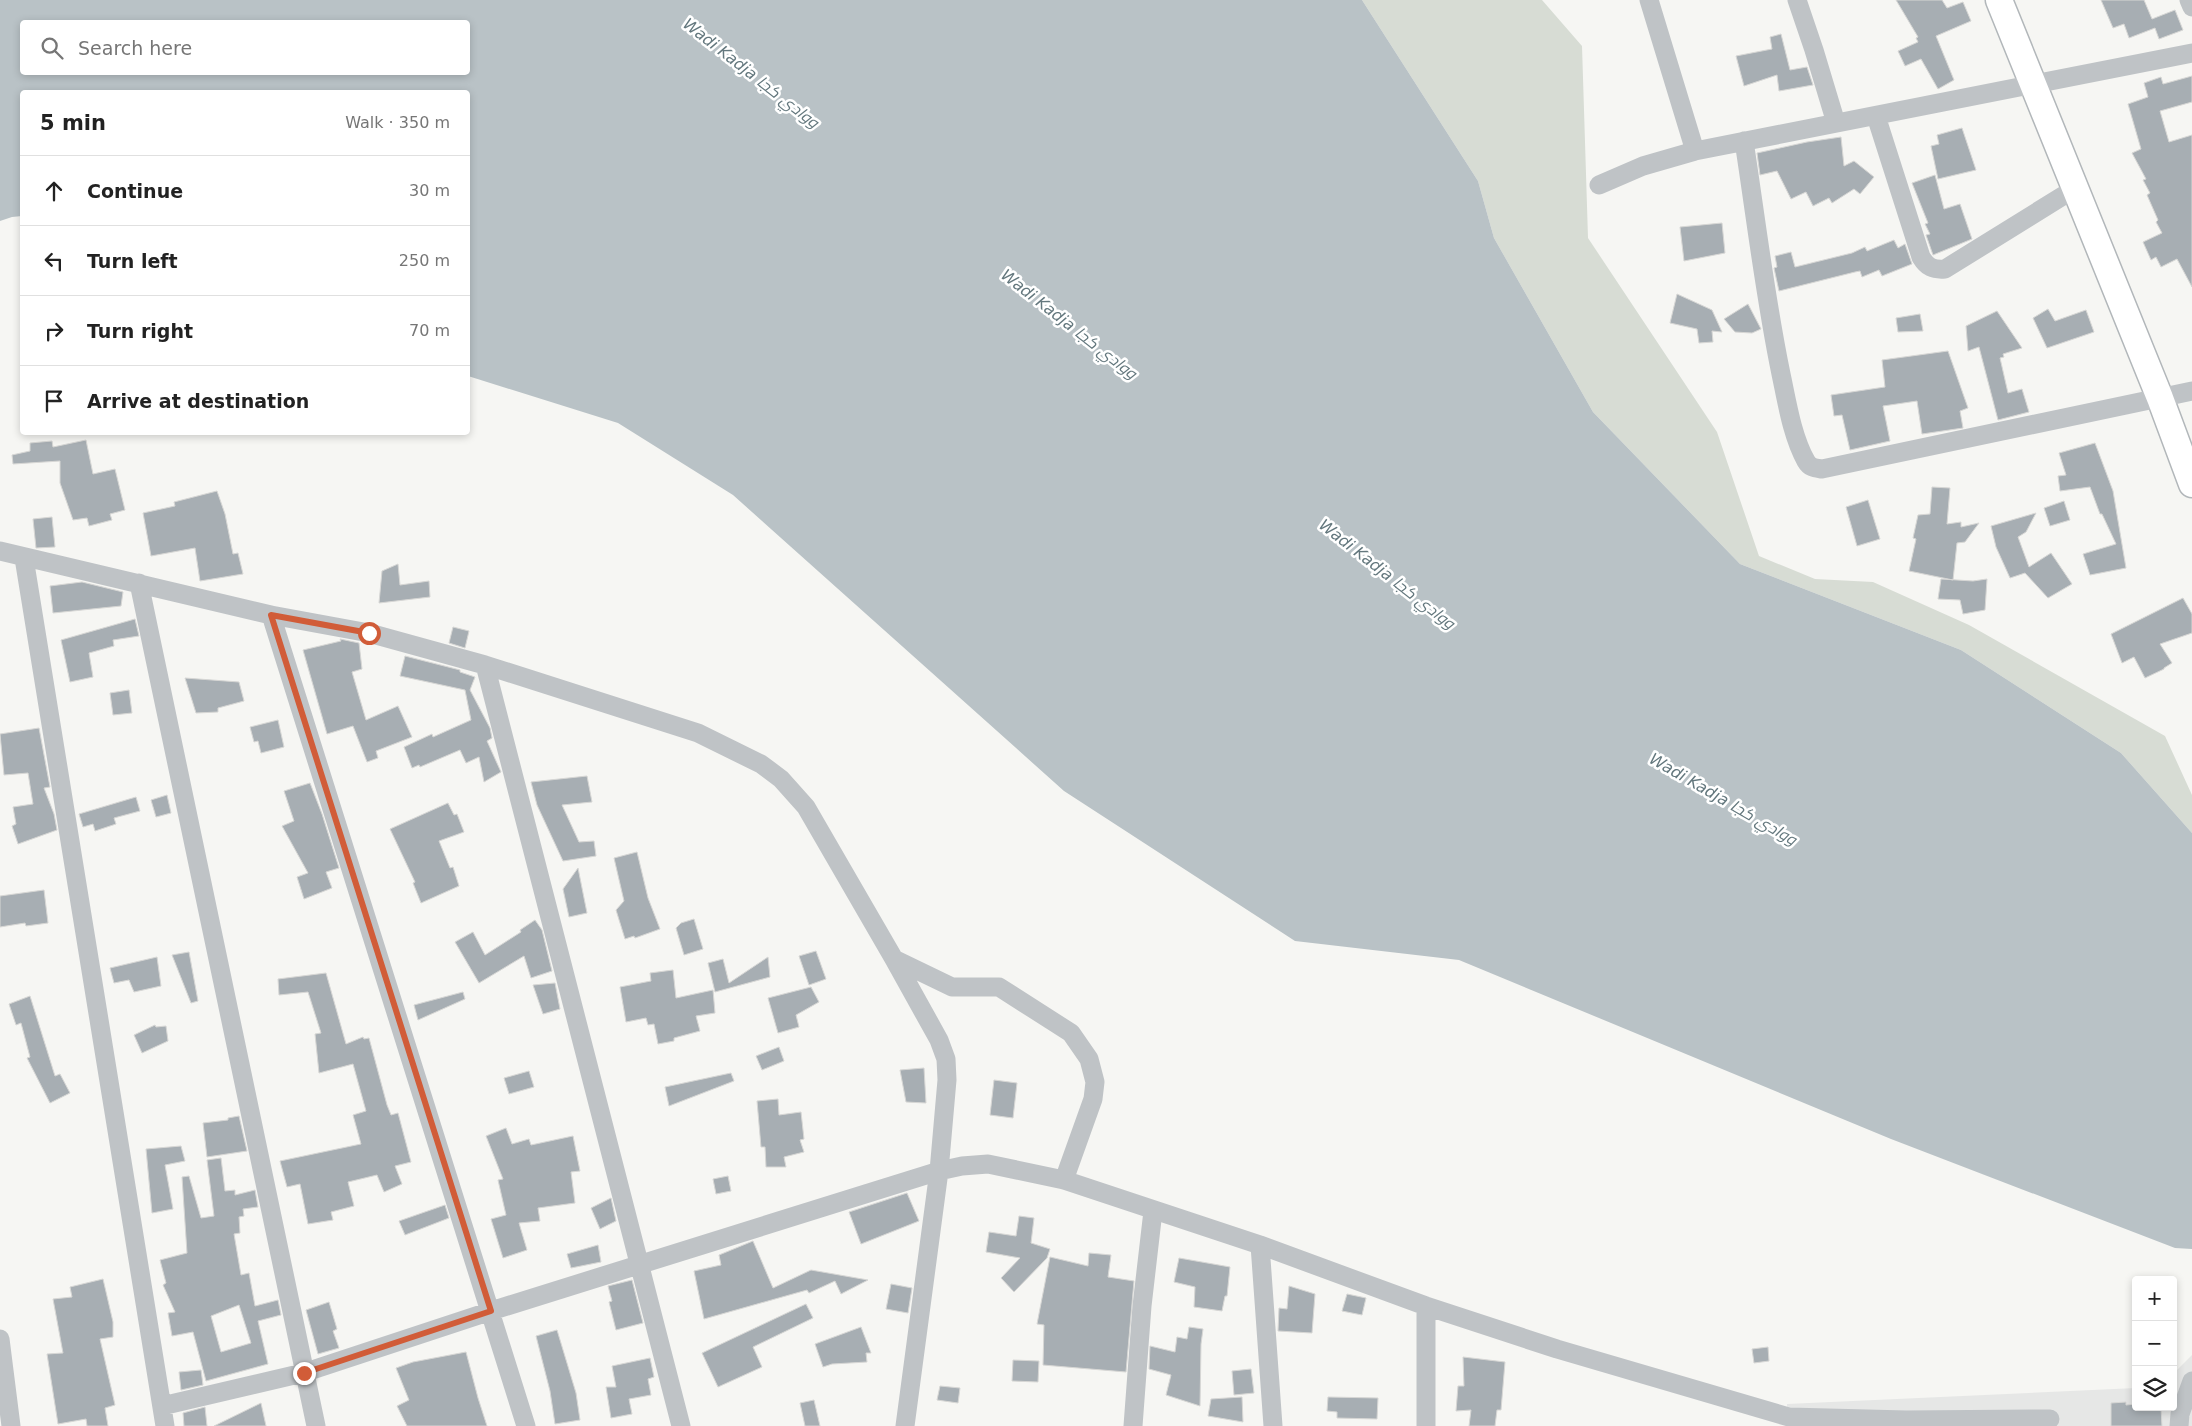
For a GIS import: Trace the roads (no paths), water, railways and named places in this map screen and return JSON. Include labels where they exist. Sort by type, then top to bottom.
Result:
[{"type":"main road","points":[[1999,0],[2160,398],[2192,484]]},
{"type":"street","points":[[1649,0],[1695,152]]},
{"type":"street","points":[[1797,0],[1836,124]]},
{"type":"street","points":[[2189,0],[2192,7]]},
{"type":"street","points":[[1599,185],[1643,166],[1744,141],[2192,53]]},
{"type":"street","points":[[1876,116],[1920,257],[1925,265],[1931,268],[1945,269],[2074,189]]},
{"type":"street","points":[[1744,141],[1771,317],[1786,397],[1796,435],[1806,462],[1812,468],[1822,469],[2192,391]]},
{"type":"street","points":[[0,551],[271,615],[369,633],[485,665],[698,733],[761,764],[781,779],[806,807],[894,959],[939,1040],[946,1059],[947,1080],[939,1171],[905,1426]]},
{"type":"street","points":[[24,558],[165,1426]]},
{"type":"street","points":[[139,583],[316,1426]]},
{"type":"street","points":[[271,615],[526,1426]]},
{"type":"street","points":[[485,665],[681,1426]]},
{"type":"street","points":[[894,959],[952,987],[1000,987],[1071,1033],[1089,1059],[1095,1082],[1093,1099],[1064,1180]]},
{"type":"street","points":[[162,1406],[304,1373],[491,1311],[939,1171],[962,1166],[988,1164],[1064,1180],[1260,1245],[1426,1306],[1789,1421],[2050,1419]]},
{"type":"street","points":[[1133,1426],[1142,1306],[1153,1211]]},
{"type":"street","points":[[1260,1245],[1273,1426]]},
{"type":"street","points":[[1426,1306],[1426,1426]]},
{"type":"street","points":[[0,1339],[10,1426]]},
{"type":"street","points":[[2179,1426],[2180,1414],[2192,1381]]},
{"type":"water","name":"Wadi Kadja ووادي كجا","points":[[0,0],[1362,0],[1478,181],[1494,238],[1593,412],[1740,564],[1961,650],[2121,753],[2192,833],[2192,1249],[2175,1248],[1891,1139],[1459,960],[1295,941],[1064,791],[733,495],[618,423],[470,377],[470,90],[20,90],[20,216],[0,221]]}]
